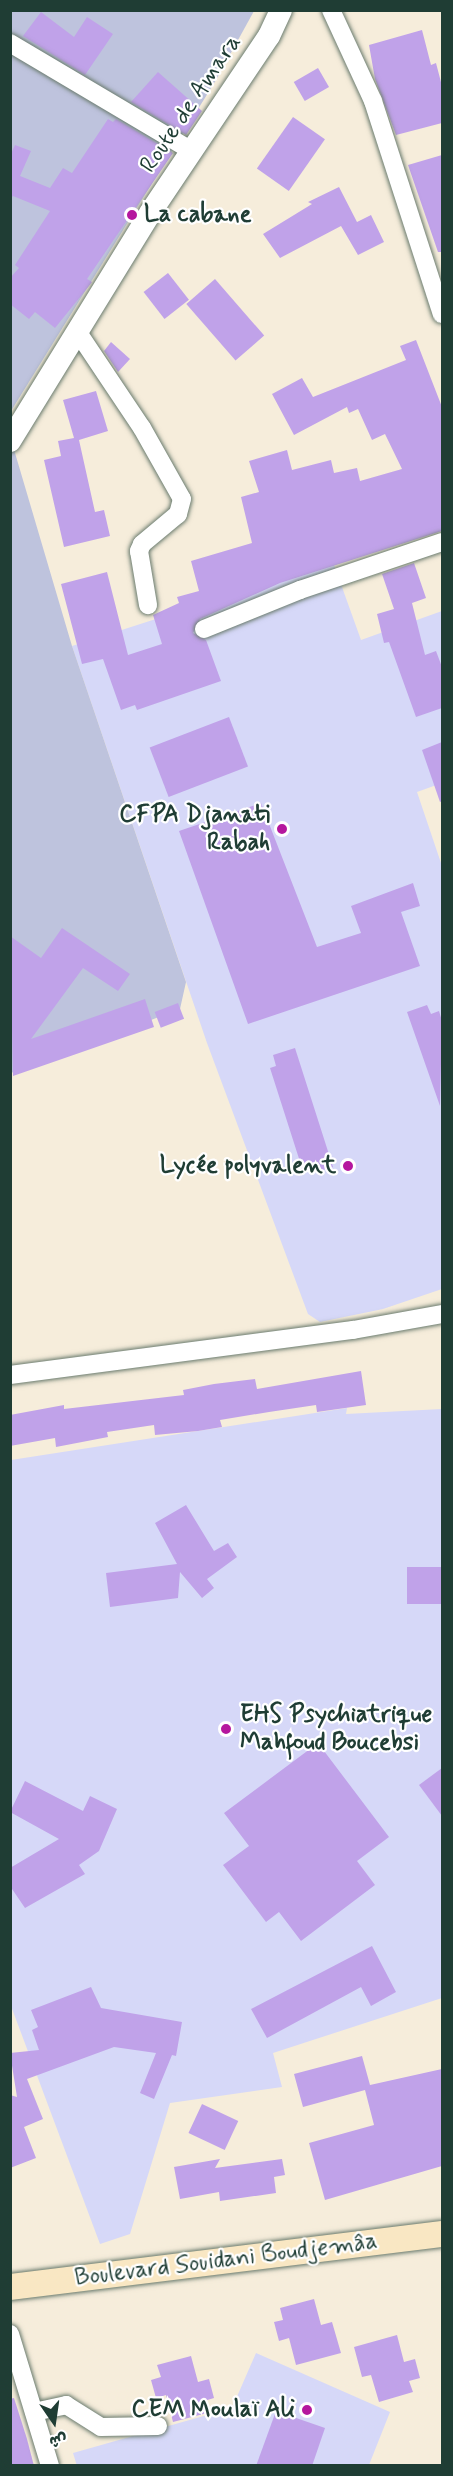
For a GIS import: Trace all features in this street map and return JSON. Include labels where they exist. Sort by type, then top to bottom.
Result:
[{"type":"main road","name":"Boulevard Souidani Boudjemâa","points":[[10,2287],[440,2235]]},
{"type":"street","name":"Route de Amara","points":[[10,441],[192,151],[269,36],[281,10]]},
{"type":"street","points":[[331,10],[373,101],[442,314]]},
{"type":"street","points":[[10,43],[192,151]]},
{"type":"street","points":[[78,331],[142,428],[183,499],[178,514],[139,551],[148,605]]},
{"type":"street","points":[[204,629],[300,590],[442,542]]},
{"type":"street","points":[[10,1375],[353,1330],[442,1314]]},
{"type":"street","points":[[10,2334],[50,2466]]},
{"type":"street","points":[[34,2412],[66,2405],[101,2427],[158,2426]]},
{"type":"shaded area","points":[[11,11],[254,11],[216,80],[11,411]]},
{"type":"shaded area","points":[[10,436],[72,646],[186,982],[180,1009],[11,1073]]},
{"type":"shaded area","name":"CFPA Djanati Rabah","points":[[333,562],[361,640],[442,611],[442,783],[417,792],[442,866],[442,1289],[383,1309],[320,1322],[308,1314],[207,1043],[72,646]]},
{"type":"shaded area","name":"EHS Psychiatrique Mahfoud Boucebsi","points":[[347,1408],[346,1414],[442,1409],[442,1998],[273,2053],[282,2087],[170,2103],[130,2234],[100,2244],[11,2006],[11,1460]]},
{"type":"shaded area","name":"CEM Moulaï Ali","points":[[256,2353],[390,2412],[369,2465],[77,2466],[73,2453],[232,2408]]},
{"type":"building","points":[[41,12],[74,37],[87,17],[113,34],[85,75],[23,36]]},
{"type":"building","points":[[422,30],[431,65],[436,63],[442,86],[442,123],[396,135],[375,79],[369,45]]},
{"type":"building","points":[[318,68],[329,87],[305,101],[294,82]]},
{"type":"building","points":[[158,72],[202,111],[186,135],[131,102]]},
{"type":"building","points":[[293,117],[325,139],[289,191],[257,169]]},
{"type":"building","points":[[108,119],[113,122],[116,119],[173,153],[87,279],[92,282],[55,328],[35,312],[29,319],[10,304],[10,278],[19,268],[15,265],[50,211],[13,196],[10,199],[10,156],[15,145],[31,151],[20,176],[50,188],[63,168],[72,173]]},
{"type":"building","points":[[442,155],[442,252],[438,252],[408,165]]},
{"type":"building","points":[[339,187],[357,222],[371,215],[384,242],[358,255],[341,226],[280,258],[263,234],[312,204],[308,202]]},
{"type":"building","points":[[168,273],[189,300],[165,319],[144,292]]},
{"type":"building","points":[[215,279],[264,336],[236,361],[186,304]]},
{"type":"building","points":[[416,340],[442,407],[442,531],[280,583],[200,619],[193,633],[206,640],[221,681],[137,710],[135,705],[121,710],[103,659],[82,664],[61,584],[107,572],[128,655],[162,644],[153,615],[179,603],[177,597],[199,591],[191,561],[252,543],[241,497],[259,492],[249,461],[287,450],[292,470],[331,460],[334,473],[357,468],[360,481],[402,469],[385,434],[372,440],[358,409],[349,413],[347,407],[294,435],[272,394],[302,378],[313,397],[406,360],[400,346]]},
{"type":"building","points":[[111,342],[130,359],[118,372],[104,351]]},
{"type":"building","points":[[96,391],[108,431],[79,440],[95,512],[104,510],[110,536],[64,547],[44,460],[61,456],[58,441],[74,438],[63,400]]},
{"type":"building","points":[[414,563],[426,598],[412,603],[425,655],[436,651],[442,667],[442,708],[416,717],[389,642],[384,643],[377,614],[394,609],[382,574]]},
{"type":"building","points":[[229,717],[248,766],[169,797],[150,747]]},
{"type":"building","points":[[442,742],[442,801],[440,802],[422,750]]},
{"type":"building","points":[[261,803],[317,947],[361,933],[351,906],[413,883],[420,906],[401,912],[420,966],[248,1024],[179,831]]},
{"type":"building","points":[[62,928],[130,974],[118,991],[83,968],[31,1039],[145,999],[154,1027],[13,1076],[10,936],[41,958]]},
{"type":"building","points":[[178,1003],[184,1019],[161,1028],[155,1012]]},
{"type":"building","points":[[427,1005],[431,1014],[439,1011],[442,1021],[440,1106],[407,1012]]},
{"type":"building","points":[[295,1048],[333,1167],[313,1173],[311,1166],[302,1168],[270,1068],[276,1066],[273,1055]]},
{"type":"building","points":[[361,1371],[366,1405],[317,1412],[316,1405],[269,1412],[220,1420],[222,1427],[198,1431],[155,1435],[154,1425],[107,1432],[108,1437],[56,1447],[55,1438],[10,1446],[10,1415],[64,1405],[64,1409],[184,1395],[183,1390],[214,1384],[255,1379],[257,1389]]},
{"type":"building","points":[[186,1505],[214,1551],[228,1543],[237,1557],[207,1579],[214,1588],[202,1598],[180,1572],[178,1598],[110,1607],[106,1573],[177,1564],[155,1523]]},
{"type":"building","points":[[407,1567],[442,1567],[442,1604],[407,1604]]},
{"type":"building","points":[[318,1743],[389,1837],[357,1861],[375,1885],[301,1941],[279,1912],[266,1922],[223,1865],[249,1846],[224,1813]]},
{"type":"building","points":[[442,1768],[442,1816],[419,1785]]},
{"type":"building","points":[[25,1781],[83,1811],[90,1796],[117,1809],[99,1851],[79,1865],[85,1874],[25,1908],[10,1886],[10,1868],[59,1839],[10,1812]]},
{"type":"building","points":[[372,1946],[396,1992],[371,2006],[361,1987],[267,2038],[251,2009]]},
{"type":"building","points":[[91,1987],[101,2008],[182,2022],[176,2056],[172,2055],[154,2099],[140,2093],[156,2053],[114,2047],[27,2079],[43,2119],[24,2127],[36,2158],[10,2168],[10,2095],[17,2097],[10,2053],[39,2050],[32,2030],[38,2027],[31,2010]]},
{"type":"building","points":[[362,2056],[370,2085],[442,2069],[442,2166],[325,2200],[309,2143],[374,2125],[365,2090],[303,2107],[294,2074]]},
{"type":"building","points":[[202,2104],[238,2121],[225,2150],[188,2133]]},
{"type":"building","points":[[220,2159],[215,2168],[282,2159],[285,2175],[274,2177],[276,2193],[220,2201],[219,2192],[180,2199],[174,2167]]},
{"type":"building","points":[[314,2299],[321,2325],[332,2322],[341,2353],[296,2365],[289,2338],[279,2341],[274,2322],[283,2320],[280,2308]]},
{"type":"building","points":[[397,2335],[404,2362],[415,2359],[420,2378],[409,2381],[413,2392],[379,2402],[371,2375],[362,2377],[354,2347]]},
{"type":"building","points":[[191,2356],[198,2382],[209,2379],[214,2398],[204,2401],[207,2413],[173,2422],[166,2395],[156,2398],[151,2380],[161,2377],[157,2365]]},
{"type":"building","points":[[14,2398],[34,2466],[10,2466],[10,2399]]},
{"type":"building","points":[[276,2411],[325,2428],[312,2466],[256,2466]]},
{"type":"place","name":"La cabane","points":[[132,215]]},
{"type":"place","name":"CFPA Djanati Rabah","points":[[282,829]]},
{"type":"place","name":"Lycée polyvalent","points":[[348,1166]]},
{"type":"place","name":"EHS Psychiatrique Mahfoud Boucebsi","points":[[226,1729]]},
{"type":"place","name":"CEM Moulaï Ali","points":[[307,2410]]}]
